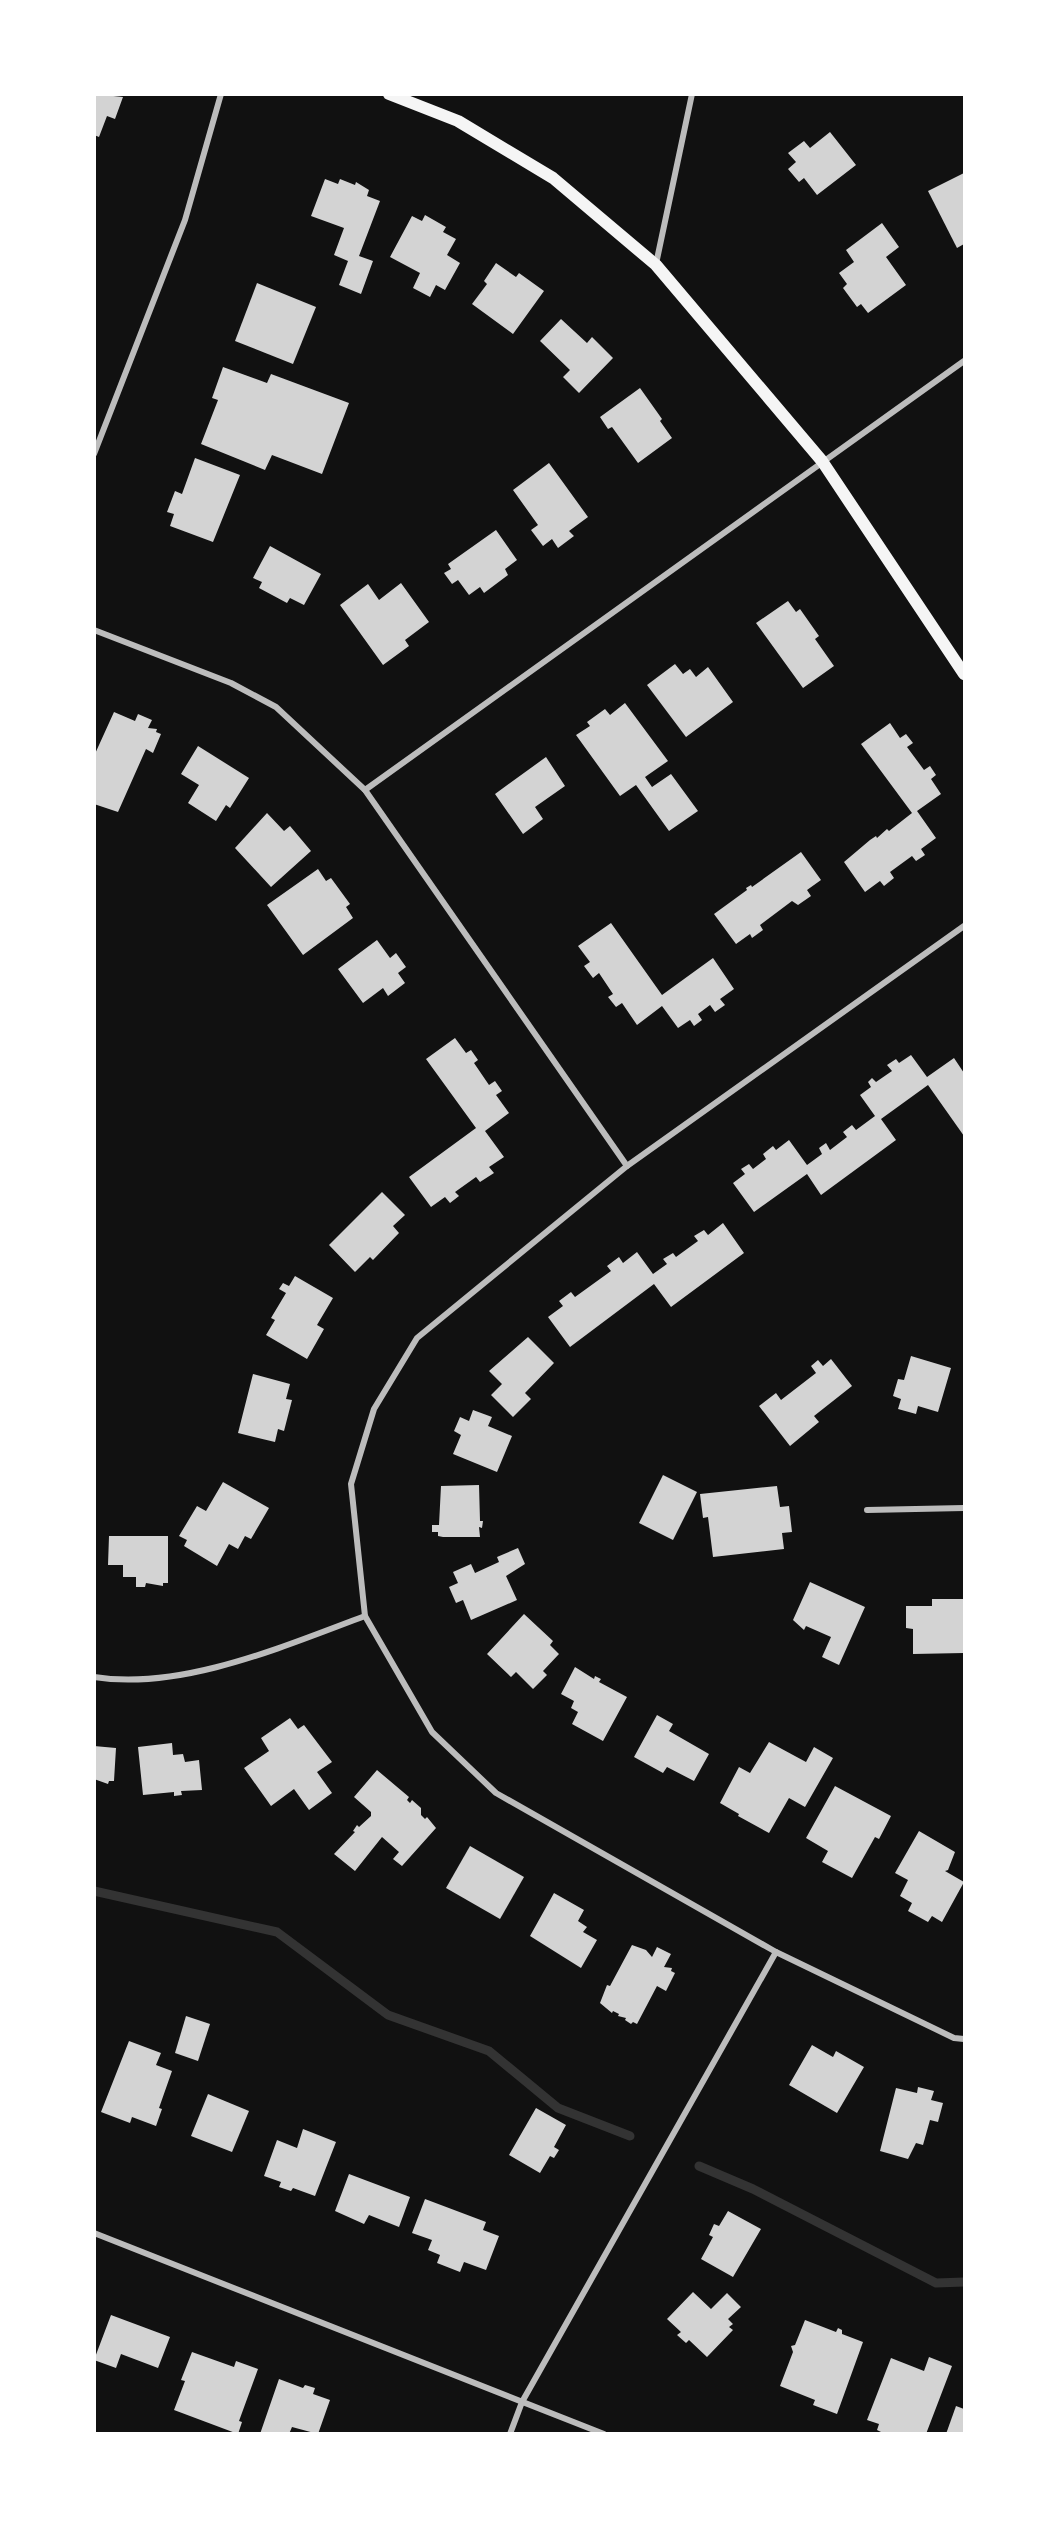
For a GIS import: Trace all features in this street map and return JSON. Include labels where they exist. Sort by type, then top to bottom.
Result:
[{"type":"main road","points":[[389,94],[458,121],[553,178],[656,265],[822,461],[964,674]]},
{"type":"street","points":[[94,454],[185,220],[221,94]]},
{"type":"street","points":[[656,265],[692,94]]},
{"type":"street","points":[[365,790],[964,361]]},
{"type":"street","points":[[94,630],[231,683],[276,707],[365,790],[627,1166]]},
{"type":"street","points":[[964,938],[962,928],[627,1166],[417,1338],[374,1409],[351,1484],[364,1617],[432,1732],[496,1793],[776,1952],[954,2038],[964,2039]]},
{"type":"street","points":[[867,1510],[964,1508]]},
{"type":"street","points":[[94,1677],[123,1682],[227,1666],[364,1617]]},
{"type":"street","points":[[510,2433],[522,2402],[776,1952]]},
{"type":"street","points":[[94,2233],[604,2433]]},
{"type":"building","points":[[94,94],[123,97],[115,119],[107,116],[99,137],[94,135]]},
{"type":"building","points":[[830,132],[856,165],[817,195],[804,178],[799,182],[788,169],[796,162],[788,153],[804,141],[810,148]]},
{"type":"building","points":[[964,173],[964,244],[957,248],[928,191]]},
{"type":"building","points":[[325,179],[338,184],[340,179],[355,185],[356,182],[369,190],[367,196],[380,201],[359,256],[373,261],[361,294],[339,285],[348,261],[334,255],[344,228],[311,216]]},
{"type":"building","points":[[425,215],[446,227],[443,232],[456,239],[447,255],[460,263],[445,290],[436,285],[430,297],[413,288],[420,273],[390,257],[412,216],[422,221]]},
{"type":"building","points":[[882,223],[899,247],[886,257],[906,285],[868,313],[861,304],[857,307],[843,288],[847,284],[839,273],[854,262],[846,250]]},
{"type":"building","points":[[496,263],[516,277],[519,273],[544,291],[513,334],[472,304],[487,284],[484,281]]},
{"type":"building","points":[[257,283],[316,307],[293,364],[235,341]]},
{"type":"building","points":[[561,319],[587,343],[592,337],[613,358],[579,393],[563,377],[570,370],[540,341]]},
{"type":"building","points":[[223,367],[267,383],[271,374],[349,403],[322,474],[272,455],[265,470],[201,444],[218,400],[212,398]]},
{"type":"building","points":[[640,388],[662,419],[660,421],[672,438],[638,463],[612,427],[608,429],[600,417]]},
{"type":"building","points":[[195,458],[240,475],[213,542],[170,526],[174,514],[167,512],[175,491],[182,494]]},
{"type":"building","points":[[549,463],[588,517],[569,531],[574,536],[558,548],[552,539],[543,546],[531,530],[538,525],[513,490]]},
{"type":"building","points":[[496,530],[517,560],[505,569],[508,575],[484,593],[480,587],[469,595],[458,580],[452,584],[444,573],[451,569],[448,564]]},
{"type":"building","points":[[270,546],[321,574],[304,605],[290,598],[287,603],[259,588],[262,582],[253,578]]},
{"type":"building","points":[[401,583],[429,622],[405,640],[409,646],[383,665],[340,605],[368,584],[379,600]]},
{"type":"building","points":[[788,601],[796,612],[800,609],[819,636],[815,639],[834,666],[803,688],[756,623]]},
{"type":"building","points":[[675,664],[683,674],[690,669],[696,677],[708,667],[733,702],[686,737],[647,685]]},
{"type":"building","points":[[625,703],[668,761],[645,777],[652,787],[671,774],[698,811],[669,831],[636,785],[620,796],[576,735],[590,726],[587,722],[605,709],[610,715]]},
{"type":"building","points":[[114,712],[135,721],[138,714],[152,720],[148,728],[157,729],[156,732],[161,734],[153,753],[146,749],[118,812],[94,804],[94,756]]},
{"type":"building","points":[[890,723],[900,738],[906,734],[913,743],[907,747],[924,770],[930,766],[936,775],[931,779],[941,794],[917,811],[936,838],[921,849],[925,855],[916,861],[912,856],[890,872],[894,878],[884,886],[880,881],[865,892],[844,862],[870,840],[876,836],[877,838],[887,829],[889,831],[912,813],[861,744]]},
{"type":"building","points":[[198,746],[249,778],[230,808],[226,805],[216,821],[188,803],[199,785],[181,774]]},
{"type":"building","points":[[546,757],[565,786],[535,807],[543,819],[523,834],[495,794]]},
{"type":"building","points":[[267,813],[284,831],[290,826],[311,851],[271,887],[235,848]]},
{"type":"building","points":[[801,852],[821,880],[807,890],[811,896],[798,905],[792,901],[760,925],[763,930],[752,938],[750,934],[736,944],[714,914],[747,890],[746,888],[751,885],[752,887]]},
{"type":"building","points":[[318,869],[326,881],[331,878],[350,904],[346,907],[353,918],[303,955],[267,905]]},
{"type":"building","points":[[611,923],[662,995],[713,958],[734,989],[720,999],[725,1005],[715,1012],[710,1005],[698,1014],[702,1020],[694,1026],[690,1020],[678,1028],[662,1006],[637,1025],[622,1003],[616,1007],[608,997],[613,994],[599,973],[593,978],[584,966],[590,962],[578,946]]},
{"type":"building","points":[[377,940],[390,958],[396,953],[406,967],[398,973],[405,983],[388,996],[383,988],[363,1003],[338,969]]},
{"type":"building","points":[[455,1038],[466,1053],[471,1050],[478,1060],[474,1063],[489,1085],[495,1081],[502,1091],[496,1095],[509,1113],[485,1131],[504,1157],[489,1167],[494,1173],[480,1182],[476,1177],[455,1192],[459,1196],[450,1203],[445,1197],[431,1207],[409,1177],[476,1128],[426,1059]]},
{"type":"building","points":[[911,1055],[927,1077],[954,1058],[964,1073],[964,1136],[928,1085],[881,1119],[896,1140],[821,1195],[807,1174],[754,1212],[733,1183],[745,1174],[741,1169],[749,1164],[753,1169],[766,1159],[763,1154],[773,1146],[776,1150],[789,1140],[807,1165],[822,1154],[819,1148],[826,1143],[830,1150],[847,1137],[843,1132],[852,1125],[856,1130],[875,1116],[860,1095],[871,1087],[868,1082],[872,1078],[876,1082],[892,1071],[887,1065],[896,1059],[899,1063]]},
{"type":"building","points":[[382,1192],[405,1215],[393,1226],[399,1233],[373,1260],[370,1257],[355,1272],[329,1245]]},
{"type":"building","points":[[723,1223],[744,1253],[671,1307],[654,1284],[570,1347],[548,1317],[563,1306],[559,1301],[571,1292],[575,1297],[611,1271],[607,1266],[619,1257],[623,1263],[637,1252],[653,1274],[667,1264],[663,1259],[673,1253],[676,1257],[698,1241],[694,1236],[704,1230],[708,1235]]},
{"type":"building","points":[[295,1276],[333,1298],[317,1325],[324,1329],[307,1359],[266,1335],[275,1320],[271,1318],[286,1293],[279,1289],[283,1283],[289,1286]]},
{"type":"building","points":[[528,1337],[554,1363],[525,1393],[531,1399],[513,1417],[491,1395],[502,1384],[489,1371]]},
{"type":"building","points":[[911,1356],[951,1368],[938,1412],[918,1406],[916,1414],[898,1409],[901,1399],[893,1396],[898,1379],[904,1380]]},
{"type":"building","points":[[831,1359],[852,1386],[814,1416],[819,1422],[790,1446],[759,1406],[776,1393],[781,1400],[816,1373],[811,1366],[818,1360],[823,1366]]},
{"type":"building","points":[[253,1374],[290,1384],[286,1399],[292,1400],[284,1431],[278,1429],[275,1442],[238,1433]]},
{"type":"building","points":[[473,1410],[492,1417],[488,1426],[512,1436],[497,1472],[453,1454],[461,1435],[454,1431],[460,1417],[469,1421]]},
{"type":"building","points":[[663,1475],[697,1492],[673,1540],[639,1523]]},
{"type":"building","points":[[223,1482],[269,1508],[251,1539],[245,1536],[238,1549],[229,1544],[217,1566],[184,1546],[187,1540],[179,1536],[197,1506],[206,1511]]},
{"type":"building","points":[[479,1485],[480,1521],[483,1521],[482,1528],[479,1527],[480,1537],[443,1537],[438,1536],[438,1532],[432,1532],[432,1525],[439,1525],[441,1486]]},
{"type":"building","points":[[777,1486],[780,1507],[789,1506],[792,1532],[782,1533],[784,1549],[713,1557],[708,1517],[703,1518],[700,1494]]},
{"type":"building","points":[[109,1536],[168,1536],[168,1583],[163,1583],[163,1586],[146,1583],[145,1587],[136,1587],[136,1577],[123,1577],[123,1565],[108,1565]]},
{"type":"building","points":[[518,1548],[525,1564],[506,1576],[517,1600],[471,1620],[463,1600],[456,1603],[449,1587],[458,1583],[453,1572],[471,1564],[475,1573],[499,1562],[497,1557]]},
{"type":"building","points":[[810,1582],[865,1607],[839,1665],[822,1657],[831,1637],[806,1626],[804,1630],[793,1620]]},
{"type":"building","points":[[932,1599],[964,1599],[964,1653],[913,1654],[913,1629],[906,1628],[906,1606],[932,1606]]},
{"type":"building","points":[[524,1614],[553,1641],[550,1645],[559,1654],[543,1671],[547,1675],[533,1689],[516,1672],[511,1677],[487,1654]]},
{"type":"building","points":[[575,1667],[594,1679],[595,1676],[601,1679],[599,1682],[627,1697],[603,1741],[572,1724],[578,1712],[571,1708],[574,1701],[561,1694]]},
{"type":"building","points":[[657,1715],[673,1724],[669,1731],[709,1754],[694,1781],[667,1767],[663,1773],[634,1757]]},
{"type":"building","points":[[290,1718],[298,1729],[304,1725],[332,1762],[317,1772],[332,1793],[309,1810],[294,1789],[271,1806],[244,1768],[269,1751],[261,1738]]},
{"type":"building","points":[[769,1742],[806,1762],[814,1747],[833,1758],[805,1807],[789,1798],[769,1833],[720,1803],[739,1767],[750,1773]]},
{"type":"building","points":[[172,1743],[173,1755],[183,1754],[185,1762],[199,1760],[202,1790],[181,1791],[182,1795],[174,1796],[174,1792],[143,1795],[138,1747]]},
{"type":"building","points":[[94,1746],[116,1748],[114,1781],[109,1781],[108,1784],[94,1779]]},
{"type":"building","points":[[377,1770],[409,1797],[407,1800],[410,1803],[412,1800],[421,1808],[421,1815],[425,1819],[427,1817],[436,1828],[402,1866],[393,1859],[399,1852],[382,1837],[355,1871],[334,1854],[355,1832],[353,1831],[357,1825],[359,1827],[371,1816],[371,1812],[354,1797]]},
{"type":"building","points":[[835,1786],[891,1816],[879,1839],[875,1837],[852,1878],[822,1862],[828,1851],[806,1838]]},
{"type":"building","points":[[919,1831],[955,1852],[948,1870],[945,1871],[964,1882],[942,1922],[932,1916],[928,1922],[908,1911],[912,1903],[900,1896],[908,1880],[895,1873]]},
{"type":"building","points":[[470,1846],[524,1877],[500,1919],[446,1888]]},
{"type":"building","points":[[554,1893],[584,1910],[578,1921],[587,1927],[583,1932],[597,1940],[581,1968],[530,1936]]},
{"type":"building","points":[[632,1945],[646,1950],[652,1957],[657,1947],[671,1954],[664,1967],[672,1968],[671,1971],[675,1973],[666,1991],[657,1986],[637,2024],[633,2022],[631,2024],[625,2020],[626,2018],[618,2016],[619,2014],[613,2011],[612,2013],[600,2003],[607,1985],[610,1986]]},
{"type":"building","points":[[186,2016],[210,2024],[198,2061],[175,2053]]},
{"type":"building","points":[[129,2041],[161,2053],[156,2065],[172,2071],[159,2108],[162,2109],[156,2126],[132,2117],[130,2123],[101,2112]]},
{"type":"building","points":[[812,2045],[833,2057],[836,2051],[864,2067],[837,2113],[789,2085]]},
{"type":"building","points":[[918,2087],[934,2091],[931,2100],[943,2103],[938,2122],[930,2120],[923,2145],[916,2143],[908,2159],[880,2151],[896,2088],[917,2093]]},
{"type":"building","points":[[208,2094],[249,2111],[232,2152],[191,2136]]},
{"type":"building","points":[[536,2108],[566,2125],[554,2147],[559,2150],[554,2158],[550,2156],[540,2173],[509,2155]]},
{"type":"building","points":[[303,2129],[336,2142],[315,2196],[293,2188],[291,2191],[279,2187],[281,2182],[264,2176],[277,2140],[297,2148]]},
{"type":"building","points":[[349,2174],[410,2197],[399,2227],[369,2215],[364,2224],[335,2211]]},
{"type":"building","points":[[425,2199],[486,2222],[483,2230],[499,2236],[486,2270],[464,2262],[460,2272],[437,2263],[440,2255],[428,2250],[432,2240],[412,2233]]},
{"type":"building","points":[[728,2211],[761,2229],[733,2277],[701,2259],[713,2237],[709,2235],[714,2224],[719,2226]]},
{"type":"building","points":[[693,2292],[711,2309],[727,2293],[741,2307],[728,2319],[733,2324],[729,2327],[733,2330],[707,2357],[689,2340],[686,2343],[677,2335],[681,2332],[667,2319]]},
{"type":"building","points":[[111,2315],[170,2337],[158,2368],[121,2354],[116,2368],[94,2360]]},
{"type":"building","points":[[805,2320],[836,2332],[838,2328],[842,2330],[842,2334],[863,2342],[837,2414],[813,2405],[815,2400],[780,2386],[793,2352],[791,2346],[795,2345]]},
{"type":"building","points":[[192,2352],[234,2367],[236,2361],[258,2369],[239,2421],[242,2422],[238,2434],[174,2410],[185,2381],[181,2380]]},
{"type":"building","points":[[929,2357],[952,2366],[926,2434],[885,2434],[877,2430],[879,2424],[867,2420],[891,2358],[924,2371]]},
{"type":"building","points":[[279,2379],[303,2388],[305,2385],[315,2388],[313,2394],[330,2400],[318,2434],[292,2427],[289,2434],[260,2434]]},
{"type":"building","points":[[956,2406],[964,2409],[964,2434],[946,2434]]},
{"type":"waterway","points":[[94,1891],[277,1932],[388,2015],[489,2051],[558,2108],[630,2136]]},
{"type":"waterway","points":[[699,2166],[753,2189],[936,2283],[964,2282]]}]
